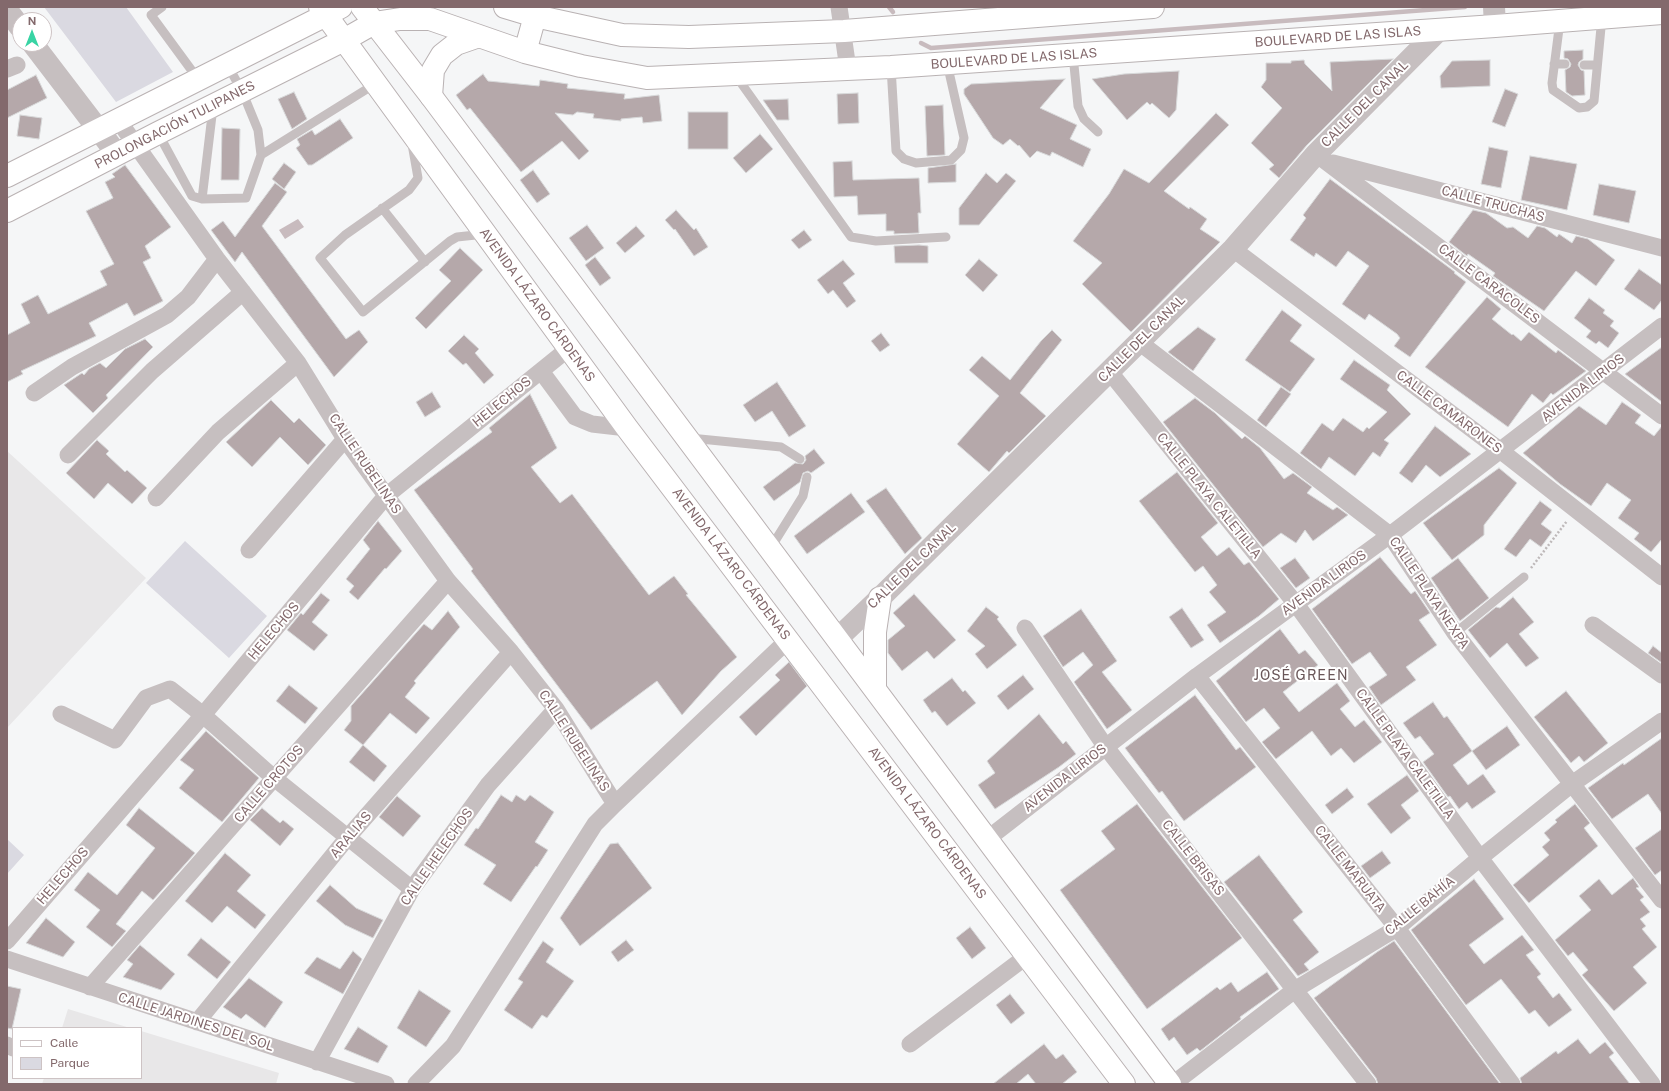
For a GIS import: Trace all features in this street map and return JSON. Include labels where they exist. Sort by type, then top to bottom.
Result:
[{"type":"main road","points":[[505,7],[535,16],[622,35],[689,37],[844,31],[1153,7]]},
{"type":"main road","points":[[7,176],[198,79],[228,66],[329,10]]},
{"type":"main road","name":"AVENIDA LÁZARO CÁRDENAS","points":[[329,10],[344,40],[375,84],[486,234],[568,349],[1124,1084]]},
{"type":"main road","name":"BOULEVARD DE LAS ISLAS","points":[[368,15],[400,19],[430,19],[525,52],[581,66],[648,78],[891,67],[1439,30],[1495,15],[1560,21],[1662,12]]},
{"type":"main road","points":[[368,15],[431,96],[875,689],[986,840],[1171,1084]]},
{"type":"main road","name":"PROLONGACIÓN TULIPANES","points":[[7,211],[158,132],[344,40],[368,15]]},
{"type":"main road","points":[[525,52],[535,16]]},
{"type":"main road","points":[[431,96],[433,70],[442,55],[456,44],[478,36]]},
{"type":"main road","points":[[875,689],[875,632],[880,598]]},
{"type":"street","points":[[839,7],[844,31],[848,69]]},
{"type":"street","name":"CALLE DEL CANAL","points":[[837,639],[1233,250],[1439,30]]},
{"type":"street","points":[[39,52],[98,130],[126,150]]},
{"type":"street","name":"CALLE RUBELINAS","points":[[118,120],[126,150],[217,259],[298,363],[345,439],[448,580],[511,652],[556,709],[615,804]]},
{"type":"street","name":"CALLE TRUCHAS","points":[[1320,157],[1662,248]]},
{"type":"street","name":"CALLE CARACOLES","points":[[1320,157],[1605,371],[1662,416]]},
{"type":"street","name":"CALLE CAMARONES","points":[[1233,250],[1500,451],[1662,577]]},
{"type":"street","points":[[34,393],[72,367],[167,315],[188,297],[217,259]]},
{"type":"street","points":[[68,455],[152,371],[243,292]]},
{"type":"street","name":"AVENIDA LIRIOS","points":[[986,840],[1197,676],[1390,535],[1662,326]]},
{"type":"street","name":"CALLE PLAYA NEXPA","points":[[1139,342],[1390,535],[1455,633],[1662,900]]},
{"type":"street","name":"HELECHOS","points":[[7,941],[204,715],[386,496],[568,349]]},
{"type":"street","points":[[156,498],[218,432],[298,363]]},
{"type":"street","points":[[541,371],[575,417],[592,424],[627,428]]},
{"type":"street","name":"CALLE PLAYA CALETILLA","points":[[1109,372],[1296,604],[1480,858],[1652,1084]]},
{"type":"street","points":[[249,550],[345,439]]},
{"type":"street","name":"CALLE CROTOS","points":[[90,987],[448,580]]},
{"type":"street","points":[[1593,625],[1662,675]]},
{"type":"street","name":"CALLE BRISAS","points":[[1025,628],[1105,746],[1296,989],[1368,1084]]},
{"type":"street","name":"CALLE RUBELINAS","points":[[419,1083],[453,1046],[595,824],[788,640]]},
{"type":"street","name":"ARALIAS","points":[[197,1022],[348,837],[511,652]]},
{"type":"street","name":"CALLE MARUATA","points":[[1197,676],[1397,928],[1512,1084]]},
{"type":"street","points":[[61,714],[115,740],[146,698],[170,689],[204,715],[274,778],[412,890]]},
{"type":"street","name":"CALLE HELECHOS","points":[[317,1062],[412,890],[488,785],[556,709]]},
{"type":"street","name":"CALLE BAHÍA","points":[[1171,1084],[1296,989],[1397,928],[1480,858],[1572,784],[1662,721]]},
{"type":"street","points":[[910,1044],[1027,956]]},
{"type":"street","name":"CALLE JARDINES DEL SOL","points":[[7,959],[386,1084]]},
{"type":"lane","points":[[162,7],[151,15],[198,79]]},
{"type":"lane","points":[[1560,21],[1552,83],[1553,90],[1579,108],[1587,107],[1594,101],[1602,17]]},
{"type":"lane","points":[[1072,55],[1078,106],[1084,119],[1098,132]]},
{"type":"lane","points":[[891,67],[896,151],[904,159],[916,164],[951,160],[961,150],[964,138],[947,63]]},
{"type":"lane","points":[[1554,64],[1565,64]]},
{"type":"lane","points":[[1584,65],[1597,65]]},
{"type":"lane","points":[[158,132],[192,196],[202,199],[246,198],[261,155],[258,130],[242,91],[228,66]]},
{"type":"lane","points":[[736,74],[851,236],[876,241],[946,237]]},
{"type":"lane","points":[[261,155],[375,84]]},
{"type":"lane","points":[[202,199],[214,104]]},
{"type":"lane","points":[[411,132],[418,178],[409,190],[345,235],[320,258],[363,312],[450,241],[457,237],[486,234]]},
{"type":"lane","points":[[382,208],[425,262]]},
{"type":"lane","points":[[687,438],[782,447],[800,459]]},
{"type":"lane","points":[[770,549],[803,496],[807,476]]},
{"type":"lane","points":[[1455,633],[1524,577]]},
{"type":"path","points":[[1524,577],[1576,510]]},
{"type":"shaded area","points":[[298,219],[304,227],[285,239],[279,230]]},
{"type":"shaded area","points":[[7,451],[146,578],[7,728]]},
{"type":"shaded area","points":[[68,1009],[127,1027],[62,1027]]},
{"type":"shaded area","points":[[142,1031],[279,1073],[276,1084],[42,1084],[44,1079],[142,1079]]},
{"type":"green space","points":[[44,7],[126,7],[173,72],[116,102],[52,18],[52,12],[48,12]]},
{"type":"green space","points":[[185,541],[267,616],[229,658],[146,583]]},
{"type":"green space","points":[[7,839],[24,855],[7,874]]},
{"type":"building","points":[[1583,50],[1583,59],[1578,65],[1581,70],[1584,71],[1585,95],[1572,96],[1566,92],[1565,70],[1570,67],[1571,64],[1568,59],[1564,58],[1564,51]]},
{"type":"building","points":[[1393,59],[1307,145],[1279,178],[1269,169],[1274,165],[1251,143],[1282,108],[1261,87],[1266,80],[1266,63],[1291,63],[1291,61],[1304,60],[1305,64],[1332,91],[1330,62]]},
{"type":"building","points":[[1490,60],[1490,86],[1441,88],[1440,76],[1452,61]]},
{"type":"building","points":[[1179,71],[1176,110],[1169,118],[1152,103],[1150,105],[1147,102],[1127,120],[1092,79],[1124,74]]},
{"type":"building","points":[[483,74],[488,81],[539,86],[540,80],[568,84],[567,88],[625,94],[624,99],[659,95],[662,121],[643,123],[642,117],[621,119],[621,121],[593,118],[594,114],[577,112],[573,115],[555,113],[589,151],[579,160],[562,141],[521,172],[470,108],[467,110],[456,95]]},
{"type":"building","points":[[36,75],[47,98],[7,118],[7,90]]},
{"type":"building","points":[[1065,79],[1040,108],[1077,125],[1070,139],[1091,149],[1083,167],[1052,152],[1050,156],[1037,151],[1030,158],[1019,145],[1018,146],[1010,139],[1003,145],[993,138],[964,94],[964,89],[971,84]]},
{"type":"building","points":[[1505,89],[1518,94],[1505,127],[1492,122]]},
{"type":"building","points":[[294,92],[307,119],[292,129],[278,99]]},
{"type":"building","points":[[858,93],[859,123],[838,124],[837,94]]},
{"type":"building","points":[[788,99],[789,120],[777,120],[763,100]]},
{"type":"building","points":[[943,105],[945,155],[927,156],[925,106]]},
{"type":"building","points":[[688,112],[728,112],[728,149],[688,149]]},
{"type":"building","points":[[1216,113],[1229,125],[1164,191],[1189,209],[1190,207],[1207,219],[1200,229],[1220,242],[1131,332],[1082,284],[1102,263],[1073,241],[1109,194],[1124,169],[1149,183]]},
{"type":"building","points":[[20,115],[42,118],[39,139],[17,136]]},
{"type":"building","points":[[340,119],[353,138],[312,165],[308,165],[296,148],[300,145],[297,139],[312,130],[315,135]]},
{"type":"building","points":[[222,128],[240,129],[239,180],[221,180]]},
{"type":"building","points":[[760,134],[773,149],[746,173],[733,158]]},
{"type":"building","points":[[1489,147],[1508,151],[1501,188],[1481,184]]},
{"type":"building","points":[[1530,156],[1577,164],[1567,210],[1521,200]]},
{"type":"building","points":[[852,161],[853,180],[919,178],[921,213],[918,213],[919,233],[894,234],[894,231],[886,231],[886,214],[858,215],[857,196],[834,197],[833,162]]},
{"type":"building","points":[[284,163],[296,172],[284,189],[272,179]]},
{"type":"building","points":[[956,164],[956,182],[928,183],[928,168]]},
{"type":"building","points":[[125,165],[171,227],[145,246],[151,258],[143,262],[163,301],[134,316],[127,303],[89,323],[96,336],[21,371],[23,374],[7,382],[7,335],[30,323],[21,304],[38,295],[48,314],[107,285],[100,271],[114,264],[86,211],[113,198],[105,182],[115,177],[112,174]]},
{"type":"building","points":[[533,170],[550,194],[537,203],[520,180]]},
{"type":"building","points":[[986,173],[997,183],[1006,173],[1016,181],[979,225],[959,225],[959,208]]},
{"type":"building","points":[[1330,179],[1455,272],[1454,273],[1466,282],[1410,357],[1394,346],[1400,338],[1397,334],[1369,314],[1365,320],[1342,304],[1369,266],[1348,251],[1336,267],[1316,253],[1314,257],[1290,240],[1306,218],[1303,215]]},
{"type":"building","points":[[275,183],[287,192],[262,226],[346,339],[359,330],[368,342],[334,377],[242,252],[235,262],[211,230],[223,221],[235,237]]},
{"type":"building","points":[[1599,184],[1636,191],[1629,223],[1593,215]]},
{"type":"building","points":[[676,210],[694,230],[696,228],[708,247],[694,256],[675,229],[674,230],[665,220]]},
{"type":"building","points":[[1473,210],[1486,213],[1507,228],[1513,227],[1528,238],[1537,226],[1545,228],[1557,237],[1559,234],[1572,243],[1576,236],[1588,239],[1615,260],[1596,286],[1576,271],[1544,311],[1493,276],[1495,273],[1468,254],[1467,256],[1449,242]]},
{"type":"building","points":[[587,225],[604,248],[586,261],[569,238]]},
{"type":"building","points":[[636,226],[645,236],[625,253],[616,243]]},
{"type":"building","points":[[804,230],[812,240],[799,249],[791,240]]},
{"type":"building","points":[[894,246],[928,246],[928,263],[895,263]]},
{"type":"building","points":[[460,248],[483,270],[426,329],[415,318],[451,281],[439,270]]},
{"type":"building","points":[[595,257],[611,278],[600,286],[585,265]]},
{"type":"building","points":[[979,259],[998,275],[983,292],[965,275]]},
{"type":"building","points":[[843,260],[855,274],[843,283],[856,301],[847,308],[833,290],[828,294],[817,280]]},
{"type":"building","points":[[1639,269],[1662,285],[1662,300],[1654,310],[1624,289]]},
{"type":"building","points":[[1487,297],[1501,309],[1492,319],[1512,335],[1513,334],[1521,341],[1529,332],[1556,353],[1558,350],[1586,371],[1553,395],[1551,393],[1543,403],[1532,394],[1508,427],[1425,367]]},
{"type":"building","points":[[1589,298],[1605,310],[1603,313],[1614,321],[1610,326],[1619,333],[1608,348],[1599,341],[1596,344],[1586,337],[1591,331],[1574,318]]},
{"type":"building","points":[[1282,310],[1302,325],[1290,341],[1315,359],[1290,392],[1245,360]]},
{"type":"building","points":[[1198,327],[1216,339],[1193,371],[1168,352]]},
{"type":"building","points":[[1052,330],[1062,340],[1020,393],[1046,416],[1009,453],[1007,451],[989,472],[957,444],[999,396],[969,370],[982,356],[1010,380],[1041,341]]},
{"type":"building","points":[[881,333],[890,345],[880,352],[871,341]]},
{"type":"building","points":[[464,335],[479,349],[475,353],[494,375],[484,384],[466,363],[463,365],[448,351]]},
{"type":"building","points":[[145,339],[153,347],[106,395],[108,398],[93,413],[64,385],[82,373],[84,375],[89,369],[100,363],[106,368],[125,349]]},
{"type":"building","points":[[1662,347],[1662,402],[1625,374]]},
{"type":"building","points":[[1354,360],[1390,385],[1387,390],[1411,414],[1384,440],[1389,443],[1380,457],[1373,452],[1355,476],[1329,457],[1321,469],[1300,453],[1322,423],[1333,431],[1343,418],[1363,432],[1367,427],[1369,429],[1387,412],[1340,379]]},
{"type":"building","points":[[777,382],[806,426],[789,437],[772,411],[755,422],[743,405]]},
{"type":"building","points":[[1281,387],[1291,394],[1266,427],[1257,420]]},
{"type":"building","points":[[432,392],[441,407],[425,417],[416,402]]},
{"type":"building","points":[[530,394],[557,448],[531,467],[560,503],[572,494],[649,595],[674,576],[688,594],[686,595],[737,657],[721,671],[682,715],[657,681],[591,730],[471,571],[473,569],[414,490],[492,432],[489,428]]},
{"type":"building","points":[[1195,398],[1215,413],[1242,439],[1245,436],[1260,448],[1284,479],[1293,473],[1312,487],[1307,493],[1333,510],[1337,507],[1348,515],[1313,541],[1305,530],[1296,543],[1281,533],[1263,547],[1163,422]]},
{"type":"building","points":[[271,400],[294,423],[299,418],[326,445],[308,465],[280,437],[252,467],[226,442]]},
{"type":"building","points":[[1622,402],[1641,415],[1635,423],[1654,436],[1662,426],[1662,539],[1651,552],[1634,539],[1639,533],[1618,518],[1631,500],[1607,483],[1591,506],[1560,484],[1523,453],[1579,406],[1606,425]]},
{"type":"building","points":[[1435,426],[1471,454],[1440,477],[1426,465],[1412,483],[1399,473]]},
{"type":"building","points":[[97,440],[109,451],[106,454],[125,472],[127,470],[147,488],[132,504],[108,483],[94,499],[66,473]]},
{"type":"building","points":[[814,449],[825,463],[811,473],[808,471],[803,473],[800,482],[774,501],[763,487],[795,463],[803,464],[806,460],[805,456]]},
{"type":"building","points":[[1499,468],[1517,483],[1484,525],[1484,535],[1452,560],[1423,523]]},
{"type":"building","points":[[1177,472],[1218,523],[1201,537],[1217,556],[1229,547],[1244,565],[1249,562],[1279,599],[1259,616],[1220,643],[1207,625],[1226,612],[1209,592],[1217,585],[1203,566],[1195,572],[1139,501]]},
{"type":"building","points":[[886,488],[922,538],[905,554],[866,501]]},
{"type":"building","points":[[851,493],[865,512],[807,554],[794,536]]},
{"type":"building","points":[[1540,501],[1552,510],[1541,524],[1552,532],[1541,547],[1530,539],[1516,557],[1504,549]]},
{"type":"building","points":[[378,521],[402,551],[386,569],[385,568],[358,600],[349,592],[354,586],[346,579],[370,549],[363,540]]},
{"type":"building","points":[[1380,557],[1411,594],[1415,591],[1430,613],[1419,620],[1437,645],[1406,667],[1416,680],[1381,705],[1369,687],[1387,675],[1370,652],[1352,664],[1312,609]]},
{"type":"building","points":[[1295,558],[1310,578],[1296,588],[1280,568]]},
{"type":"building","points":[[1458,558],[1489,598],[1460,621],[1431,578]]},
{"type":"building","points":[[321,593],[330,600],[312,622],[328,635],[314,651],[287,630],[301,613],[303,615]]},
{"type":"building","points":[[914,594],[956,640],[934,659],[927,651],[902,671],[888,653],[888,640],[905,626],[893,613]]},
{"type":"building","points":[[1513,597],[1534,622],[1519,634],[1539,658],[1526,667],[1507,643],[1490,658],[1468,630],[1496,607],[1500,608]]},
{"type":"building","points":[[986,607],[999,617],[997,619],[1017,645],[987,669],[975,654],[985,646],[967,631]]},
{"type":"building","points":[[1182,608],[1204,640],[1191,648],[1169,617]]},
{"type":"building","points":[[1081,609],[1117,661],[1102,672],[1132,710],[1107,729],[1074,682],[1093,665],[1083,652],[1063,667],[1043,636]]},
{"type":"building","points":[[448,611],[460,627],[414,681],[416,683],[405,697],[430,718],[416,734],[390,713],[363,745],[344,730],[351,721],[351,706],[424,624],[432,630]]},
{"type":"building","points":[[1280,629],[1299,654],[1305,650],[1318,665],[1283,692],[1299,712],[1337,683],[1350,701],[1340,709],[1355,727],[1364,720],[1382,742],[1354,763],[1341,748],[1331,756],[1312,731],[1276,759],[1262,742],[1280,728],[1264,708],[1246,722],[1216,681]]},
{"type":"building","points":[[1653,646],[1662,653],[1662,663],[1648,653]]},
{"type":"building","points":[[789,662],[807,686],[756,736],[739,717],[780,680],[775,675]]},
{"type":"building","points":[[1023,675],[1034,689],[1008,710],[997,696]]},
{"type":"building","points":[[952,678],[963,692],[965,690],[976,703],[947,726],[935,711],[932,713],[923,700]]},
{"type":"building","points":[[289,685],[318,708],[305,724],[276,701]]},
{"type":"building","points":[[1566,691],[1608,743],[1584,762],[1579,756],[1571,763],[1534,717]]},
{"type":"building","points":[[1195,695],[1236,750],[1240,747],[1256,767],[1184,821],[1162,791],[1159,793],[1125,748]]},
{"type":"building","points":[[1433,702],[1444,718],[1447,716],[1472,751],[1453,765],[1468,785],[1483,774],[1496,792],[1472,809],[1467,802],[1459,809],[1450,796],[1448,797],[1423,762],[1434,754],[1420,736],[1415,739],[1403,723]]},
{"type":"building","points":[[1039,714],[1063,744],[1066,741],[1076,754],[1059,767],[995,809],[978,785],[995,773],[987,761]]},
{"type":"building","points":[[1507,726],[1520,745],[1486,770],[1472,751]]},
{"type":"building","points":[[206,731],[259,778],[222,822],[179,788],[194,770],[180,760]]},
{"type":"building","points":[[1662,738],[1662,814],[1648,794],[1612,819],[1588,788]]},
{"type":"building","points":[[363,745],[387,766],[374,782],[349,762]]},
{"type":"building","points":[[1407,775],[1419,791],[1401,805],[1411,818],[1391,834],[1367,804]]},
{"type":"building","points":[[1347,788],[1354,797],[1332,814],[1325,805]]},
{"type":"building","points":[[501,795],[512,802],[516,795],[525,801],[530,795],[554,812],[535,842],[548,850],[511,902],[483,884],[496,865],[464,845],[476,828],[478,829]]},
{"type":"building","points":[[397,796],[421,816],[403,837],[379,817]]},
{"type":"building","points":[[1137,804],[1242,938],[1147,1009],[1060,890],[1115,849],[1101,831]]},
{"type":"building","points":[[1575,804],[1590,823],[1584,828],[1598,846],[1529,903],[1513,885],[1549,855],[1542,847],[1550,840],[1544,833],[1557,822],[1555,820]]},
{"type":"building","points":[[139,808],[195,853],[153,900],[142,891],[116,924],[126,931],[112,947],[86,927],[100,910],[74,890],[88,872],[117,895],[155,848],[126,825]]},
{"type":"building","points":[[262,808],[280,823],[283,820],[294,829],[280,846],[250,820]]},
{"type":"building","points":[[1662,829],[1662,870],[1655,875],[1635,848]]},
{"type":"building","points":[[618,843],[652,888],[580,946],[560,918],[610,844]]},
{"type":"building","points":[[1382,851],[1391,863],[1370,878],[1361,866]]},
{"type":"building","points":[[225,853],[251,875],[237,891],[266,915],[255,929],[227,906],[212,923],[185,901]]},
{"type":"building","points":[[1259,855],[1303,912],[1293,920],[1319,952],[1304,964],[1309,970],[1298,976],[1224,882]]},
{"type":"building","points":[[1633,878],[1639,887],[1636,888],[1644,897],[1640,900],[1650,912],[1640,919],[1646,926],[1642,929],[1657,947],[1633,967],[1647,983],[1614,1011],[1582,975],[1588,970],[1573,952],[1568,956],[1555,940],[1591,910],[1579,896],[1599,879],[1612,895]]},
{"type":"building","points":[[1474,879],[1504,919],[1469,945],[1484,964],[1522,935],[1534,950],[1526,955],[1541,974],[1537,977],[1553,998],[1559,993],[1572,1010],[1549,1027],[1535,1010],[1529,1014],[1501,979],[1466,1005],[1411,930]]},
{"type":"building","points":[[330,885],[356,908],[383,920],[373,938],[345,925],[316,901]]},
{"type":"building","points":[[46,918],[75,942],[63,957],[26,943]]},
{"type":"building","points":[[970,927],[986,948],[972,959],[956,938]]},
{"type":"building","points":[[201,938],[231,962],[217,979],[187,955]]},
{"type":"building","points":[[626,940],[634,950],[618,962],[611,952]]},
{"type":"building","points":[[543,941],[554,949],[546,962],[574,981],[547,1018],[542,1015],[532,1029],[504,1010],[523,982],[518,979]]},
{"type":"building","points":[[1394,941],[1500,1084],[1378,1084],[1376,1078],[1314,998]]},
{"type":"building","points":[[140,945],[175,974],[161,990],[123,977],[133,964],[127,960]]},
{"type":"building","points":[[353,951],[362,959],[343,994],[304,973],[317,957],[340,969]]},
{"type":"building","points":[[1267,972],[1279,989],[1240,1017],[1241,1019],[1200,1051],[1197,1048],[1187,1055],[1174,1037],[1169,1041],[1161,1029],[1217,987],[1220,990],[1231,982],[1238,992]]},
{"type":"building","points":[[249,978],[283,1002],[265,1028],[246,1014],[241,1019],[223,1007]]},
{"type":"building","points":[[7,986],[21,989],[12,1029],[7,1028]]},
{"type":"building","points":[[419,990],[451,1011],[426,1047],[397,1028]]},
{"type":"building","points":[[1010,994],[1025,1013],[1011,1024],[996,1005]]},
{"type":"building","points":[[358,1027],[388,1046],[378,1063],[344,1049]]},
{"type":"building","points":[[1578,1039],[1590,1054],[1605,1042],[1614,1053],[1609,1057],[1630,1084],[1522,1084],[1520,1078],[1556,1051],[1558,1054]]},
{"type":"building","points":[[1044,1044],[1056,1059],[1063,1054],[1077,1072],[1062,1084],[1036,1084],[1028,1074],[1016,1084],[993,1084]]},
{"type":"waterway","points":[[889,7],[893,12]]},
{"type":"waterway","points":[[921,43],[931,48],[1465,7]]},
{"type":"district","name":"JOSÉ GREEN","points":[[1301,676]]}]
